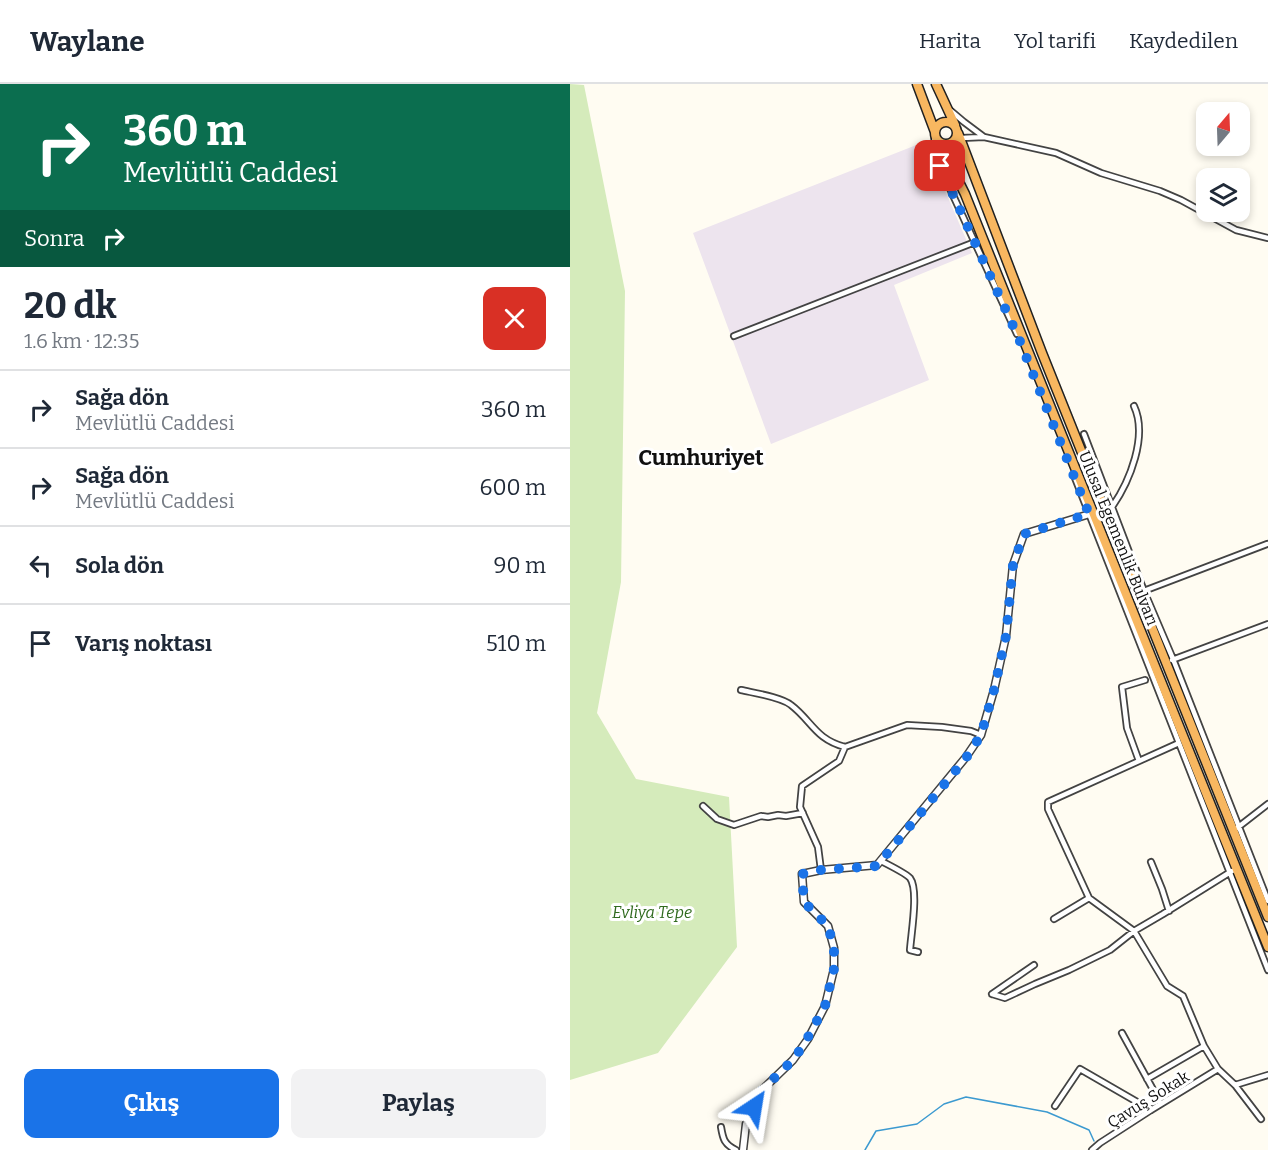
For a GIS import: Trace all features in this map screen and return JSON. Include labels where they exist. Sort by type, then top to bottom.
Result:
[{"type":"highway","points":[[917,84],[937,139],[939,142],[949,144],[957,134],[948,122],[938,126],[935,132]]},
{"type":"highway","name":"Ulusal Egemenlik Bulvarı","points":[[936,84],[1047,363],[1170,661],[1268,917]]},
{"type":"highway","name":"Ulusal Egemenlik Bulvarı","points":[[939,142],[965,194],[979,241],[1025,347],[1233,870],[1268,947]]},
{"type":"highway","points":[[1233,870],[1248,864]]},
{"type":"street","points":[[946,107],[984,136]]},
{"type":"street","points":[[734,336],[979,241],[935,155],[933,141],[935,132]]},
{"type":"street","points":[[957,134],[984,136],[1056,153],[1101,173],[1160,191],[1236,230],[1268,238]]},
{"type":"street","points":[[1112,507],[1128,479],[1137,443],[1139,428],[1134,406]]},
{"type":"street","points":[[1084,434],[1142,592],[1267,544]]},
{"type":"street","points":[[743,1150],[746,1124],[762,1090],[793,1060],[807,1039],[825,1006],[834,969],[834,948],[828,926],[804,902],[802,874],[821,870],[877,866],[966,758],[981,735],[994,690],[1006,636],[1013,565],[1024,534],[1091,513],[1179,743],[1233,870],[1268,970]]},
{"type":"street","points":[[1170,661],[1268,624]]},
{"type":"street","points":[[1138,761],[1127,728],[1122,687],[1145,680]]},
{"type":"street","points":[[741,690],[789,703],[815,731],[835,744],[845,747],[906,725],[942,727],[971,731],[981,735]]},
{"type":"street","points":[[1179,743],[1048,802],[1048,809],[1089,898],[1134,931],[1167,986],[1183,996],[1204,1046],[1218,1069],[1235,1085],[1261,1119]]},
{"type":"street","points":[[821,870],[818,847],[800,807],[802,786],[839,761],[845,747]]},
{"type":"street","points":[[1268,804],[1236,829],[1268,901]]},
{"type":"street","points":[[703,806],[717,819],[734,825],[760,816],[786,816],[803,813]]},
{"type":"street","points":[[881,861],[909,878],[913,888],[914,906],[910,950],[918,952]]},
{"type":"street","points":[[1151,862],[1169,911]]},
{"type":"street","points":[[1034,965],[992,994],[1005,998],[1110,950],[1134,931],[1233,870]]},
{"type":"street","points":[[1054,919],[1089,898]]},
{"type":"street","points":[[1122,1033],[1161,1104]]},
{"type":"street","points":[[1148,1078],[1204,1046]]},
{"type":"street","points":[[1055,1106],[1080,1069],[1151,1110]]},
{"type":"street","name":"Çavuş Sokak","points":[[1092,1150],[1218,1069]]},
{"type":"street","points":[[1235,1085],[1268,1075]]},
{"type":"street","points":[[720,1127],[728,1146],[736,1150]]},
{"type":"shaded area","points":[[924,142],[972,253],[894,285],[929,380],[771,444],[693,233]]},
{"type":"green space","name":"Evliya Tepe","points":[[570,84],[584,85],[625,291],[621,582],[597,713],[636,779],[729,797],[737,947],[658,1053],[570,1080]]},
{"type":"waterway","points":[[865,1150],[876,1131],[917,1124],[944,1104],[966,1097],[1047,1112],[1089,1130],[1094,1141]]},
{"type":"district","name":"Cumhuriyet","points":[[701,457]]},
{"type":"route","points":[[754,1107],[762,1090],[793,1060],[807,1039],[825,1006],[834,969],[834,948],[828,926],[804,902],[802,874],[821,870],[877,866],[966,758],[981,735],[994,690],[1006,636],[1013,565],[1024,534],[1089,514],[1019,339],[940,166]]}]
